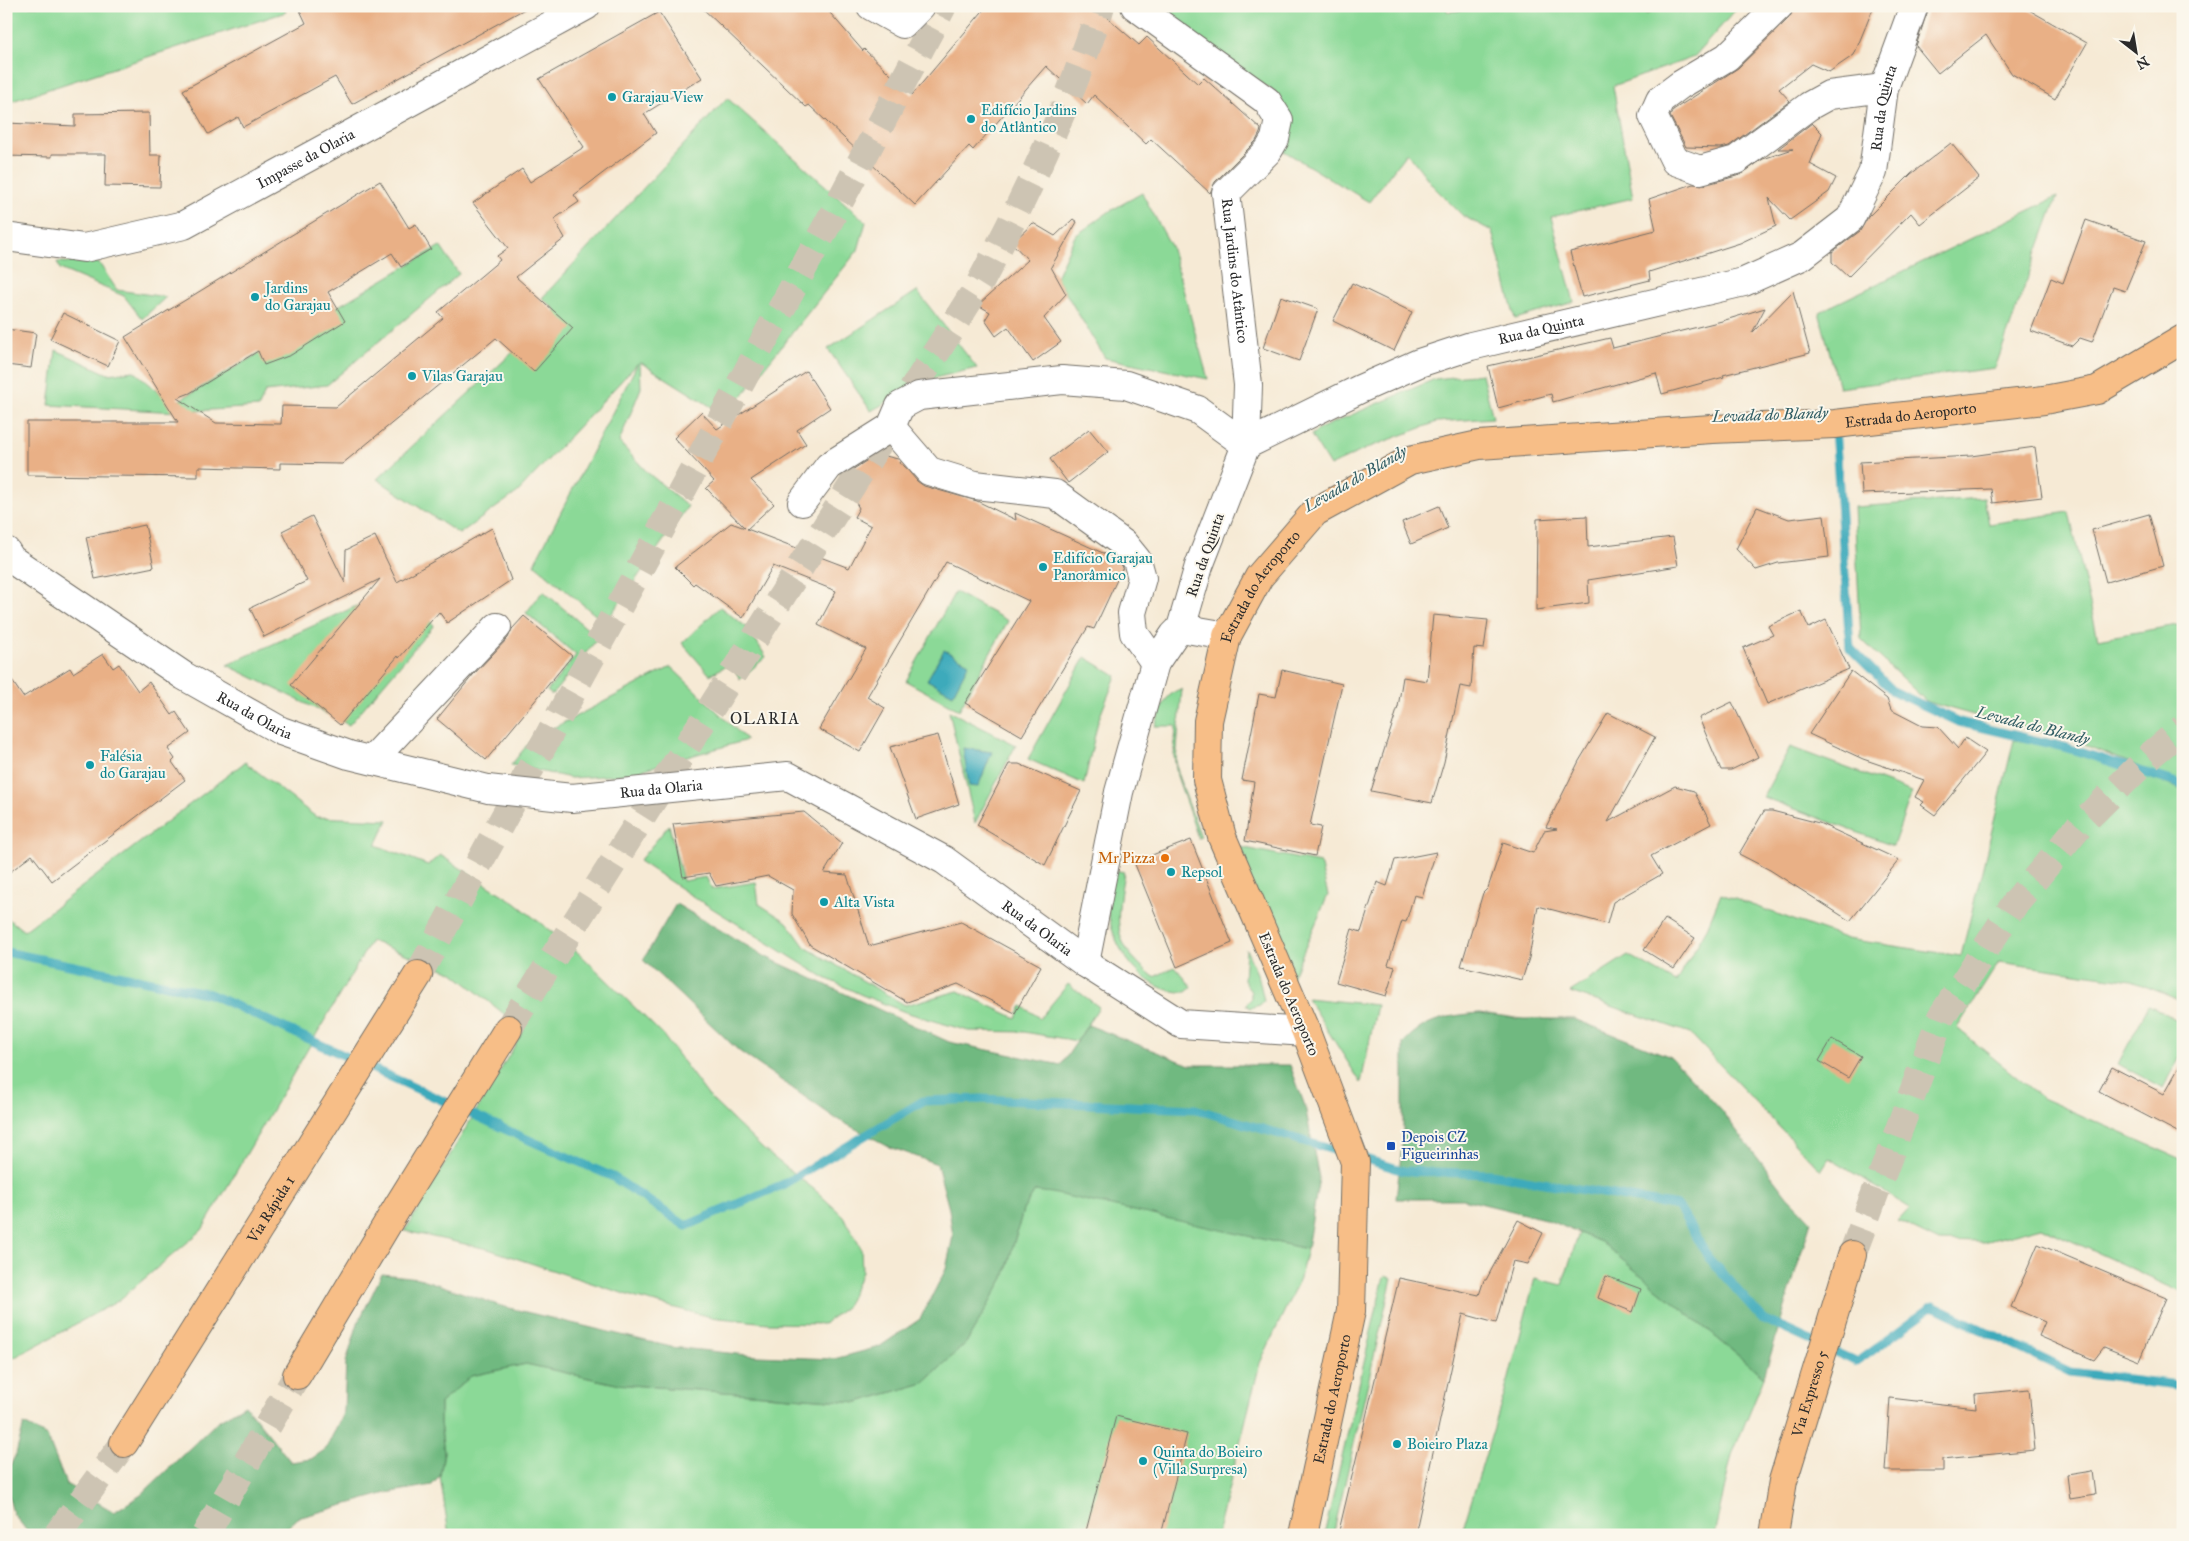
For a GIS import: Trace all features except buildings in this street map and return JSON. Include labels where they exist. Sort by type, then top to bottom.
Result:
[{"type":"main road","name":"Estrada do Aeroporto","points":[[1303,1535],[1351,1311],[1355,1162],[1306,1032],[1222,837],[1207,780],[1208,721],[1227,636],[1259,578],[1315,512],[1410,460],[1478,445],[1712,429],[1835,424],[2044,400],[2097,390],[2183,339]]},
{"type":"main road","name":"Via Rápida 1","points":[[124,1443],[418,974]]},
{"type":"main road","points":[[297,1375],[334,1311],[508,1028]]},
{"type":"main road","name":"Via Expresso 5","points":[[1774,1535],[1783,1481],[1852,1255]]},
{"type":"street","name":"Impasse da Olaria","points":[[6,237],[84,248],[184,225],[586,6]]},
{"type":"street","points":[[870,6],[903,24],[922,6]]},
{"type":"street","name":"Rua Jardins do Atântico","points":[[1135,6],[1267,101],[1279,120],[1268,152],[1226,193],[1248,385],[1246,446]]},
{"type":"street","points":[[1778,6],[1728,57],[1680,85],[1660,100],[1653,116],[1675,161],[1700,170],[1736,160],[1809,106],[1829,95],[1884,88]]},
{"type":"street","name":"Rua da Quinta","points":[[1182,628],[1199,566],[1246,446],[1360,389],[1419,364],[1471,346],[1744,282],[1802,256],[1850,219],[1873,172],[1884,88],[1914,6]]},
{"type":"street","points":[[802,502],[829,466],[891,427],[900,406],[919,396],[1062,380],[1126,385],[1198,410],[1246,446]]},
{"type":"street","points":[[891,427],[928,471],[975,485],[1055,494],[1124,544],[1137,560],[1142,578],[1132,613],[1134,633],[1156,663]]},
{"type":"street","name":"Rua da Olaria","points":[[6,551],[11,559],[184,676],[281,730],[349,755],[488,788],[572,798],[788,776],[944,860],[1085,963],[1181,1024],[1306,1032]]},
{"type":"street","points":[[372,760],[497,626]]},
{"type":"street","points":[[1085,963],[1119,792],[1156,663],[1174,634],[1182,628],[1227,636]]},
{"type":"green space","points":[[6,6],[282,6],[286,12],[6,103]]},
{"type":"green space","points":[[1145,6],[1445,6],[1448,12],[1497,6],[1632,6],[1647,14],[1662,6],[1739,6],[1694,57],[1613,86],[1633,198],[1551,217],[1574,302],[1515,319],[1492,231],[1463,216],[1433,186],[1407,152],[1369,202],[1284,151],[1279,95]]},
{"type":"green space","points":[[727,98],[866,222],[858,250],[726,416],[640,362],[641,388],[619,442],[648,473],[688,506],[605,623],[534,564],[638,363],[518,492],[459,534],[377,479],[557,311],[542,298]]},
{"type":"green space","points":[[1142,193],[1171,246],[1208,379],[1105,358],[1056,277],[1075,236],[1110,211]]},
{"type":"green space","points":[[2057,197],[1995,368],[1839,388],[1819,312]]},
{"type":"green space","points":[[440,246],[459,274],[327,385],[265,392],[259,407],[178,412],[49,405],[56,350],[108,374],[134,371],[173,404]]},
{"type":"green space","points":[[57,262],[99,263],[117,290],[166,297],[142,319],[124,296],[60,269]]},
{"type":"green space","points":[[917,291],[977,368],[926,380],[871,411],[828,349]]},
{"type":"green space","points":[[1482,374],[1493,418],[1437,422],[1370,447],[1330,466],[1311,435],[1321,428],[1435,379]]},
{"type":"green space","points":[[1984,498],[1989,524],[2069,512],[2098,639],[2183,624],[2183,784],[2067,738],[1927,702],[1861,639],[1854,507]]},
{"type":"green space","points":[[396,588],[434,625],[349,725],[227,665]]},
{"type":"green space","points":[[543,591],[598,638],[552,695],[547,691],[576,655],[526,613]]},
{"type":"green space","points":[[955,592],[1008,621],[959,710],[906,681]]},
{"type":"green space","points":[[720,607],[749,629],[766,657],[740,679],[731,663],[710,675],[682,643]]},
{"type":"green space","points":[[1085,657],[1116,676],[1098,721],[1084,784],[1028,759]]},
{"type":"green space","points":[[671,667],[747,740],[624,775],[571,778],[511,765],[532,739]]},
{"type":"green space","points":[[1182,689],[1176,761],[1179,778],[1201,837],[1198,838],[1177,776],[1174,756],[1176,726],[1155,726],[1167,698]]},
{"type":"green space","points":[[949,711],[1016,745],[975,823]]},
{"type":"green space","points":[[2014,740],[2068,748],[2183,790],[2183,1001],[2132,981],[1999,962],[1957,1028],[2042,1098],[2183,1160],[2183,1292],[2041,1227],[1984,1242],[1939,1241],[1898,1221],[1910,1208],[1829,1158],[1821,1171],[1690,1033],[1570,992],[1628,955],[1676,982],[1706,930],[1721,894],[1847,939],[1961,956]]},
{"type":"green space","points":[[1790,747],[1912,792],[1893,846],[1763,797]]},
{"type":"green space","points":[[245,762],[316,817],[388,820],[376,845],[428,865],[440,855],[514,902],[582,956],[662,1034],[710,1098],[764,1150],[815,1190],[843,1216],[861,1248],[862,1272],[846,1307],[824,1324],[768,1323],[710,1317],[637,1298],[488,1249],[405,1231],[524,1030],[452,972],[371,941],[202,1230],[118,1301],[6,1362],[6,917],[24,931]]},
{"type":"green space","points":[[669,825],[683,881],[706,877],[712,889],[756,882],[759,904],[787,922],[805,947],[905,1005],[958,991],[1016,1018],[1022,1006],[1040,1018],[1068,984],[1099,1007],[1077,1041],[1024,1032],[968,1031],[905,1012],[862,995],[825,978],[639,861]]},
{"type":"green space","points":[[1225,844],[1320,863],[1328,895],[1291,980]]},
{"type":"green space","points":[[1114,870],[1124,872],[1120,898],[1119,926],[1125,947],[1136,961],[1154,977],[1175,967],[1192,987],[1186,992],[1171,991],[1157,986],[1144,978],[1124,954],[1116,940],[1108,911],[1108,896]]},
{"type":"green space","points":[[676,904],[766,957],[949,1042],[1061,1065],[1088,1025],[1190,1065],[1290,1065],[1305,1106],[1319,1178],[1307,1249],[1052,1193],[1035,1191],[1023,1210],[1004,1278],[966,1343],[924,1383],[858,1402],[616,1384],[526,1364],[471,1376],[440,1403],[440,1423],[444,1452],[440,1476],[432,1485],[387,1493],[298,1518],[279,1535],[30,1535],[13,1513],[6,1487],[6,1474],[16,1454],[24,1424],[47,1436],[66,1484],[114,1512],[141,1495],[218,1421],[245,1405],[291,1462],[311,1459],[326,1449],[344,1411],[346,1362],[358,1323],[382,1274],[419,1278],[501,1306],[671,1347],[757,1356],[834,1359],[879,1347],[920,1319],[946,1269],[953,1236],[949,1209],[937,1164],[890,1147],[835,1118],[739,1051],[643,960]]},
{"type":"green space","points":[[1246,949],[1259,978],[1264,1001],[1260,1005],[1249,1008],[1246,1004],[1251,999],[1251,992],[1244,980]]},
{"type":"green space","points":[[1307,998],[1377,1005],[1361,1083]]},
{"type":"green space","points":[[2149,1005],[2183,1023],[2183,1052],[2163,1088],[2118,1064]]},
{"type":"green space","points":[[1480,1013],[1523,1019],[1574,1019],[1671,1057],[1720,1109],[1787,1196],[1811,1221],[1764,1377],[1601,1242],[1545,1219],[1463,1199],[1396,1199],[1403,1136],[1403,1043],[1420,1028],[1429,1023],[1458,1015]]},
{"type":"green space","points":[[1035,1191],[1047,1191],[1307,1249],[1300,1278],[1260,1363],[1217,1535],[449,1535],[440,1476],[444,1452],[440,1423],[440,1403],[471,1376],[526,1364],[616,1384],[858,1402],[924,1383],[966,1343],[1004,1278],[1023,1210]]},
{"type":"green space","points":[[1579,1233],[1601,1242],[1764,1377],[1732,1455],[1714,1535],[1461,1535],[1509,1378],[1535,1278],[1562,1285]]},
{"type":"green space","points":[[1384,1276],[1392,1278],[1333,1535],[1324,1535]]},
{"type":"water","points":[[944,650],[969,663],[953,694],[927,680]]},
{"type":"water","points":[[963,748],[992,752],[978,787],[969,786]]},
{"type":"waterway","name":"Levada do Blandy","points":[[1835,428],[1850,648],[1893,691],[1959,722],[2068,748],[2183,785]]},
{"type":"waterway","points":[[6,952],[210,994],[613,1177],[686,1226],[784,1184],[923,1101],[981,1099],[1195,1109],[1347,1154]]},
{"type":"waterway","points":[[1359,1157],[1404,1171],[1491,1174],[1678,1206],[1710,1260],[1763,1319],[1857,1362],[1933,1306],[2070,1372],[2183,1387]]},
{"type":"tunnel","points":[[418,975],[839,203],[943,6]]},
{"type":"tunnel","points":[[508,1029],[980,283],[1046,148],[1076,78],[1101,6]]},
{"type":"tunnel","points":[[1852,1255],[1941,1017],[2016,902],[2079,826],[2152,754],[2183,728]]},
{"type":"tunnel","points":[[205,1535],[297,1375]]},
{"type":"tunnel","points":[[57,1535],[124,1443]]},
{"type":"place","name":"Garajau View","points":[[612,97]]},
{"type":"place","name":"Edifício Jardins do Atlântico","points":[[971,119]]},
{"type":"place","name":"Jardins do Garajau","points":[[255,297]]},
{"type":"place","name":"Vilas Garajau","points":[[412,376]]},
{"type":"place","name":"Edifício Garajau Panorâmico","points":[[1043,567]]},
{"type":"place","name":"Falésia do Garajau","points":[[90,765]]},
{"type":"place","name":"Mr Pizza","points":[[1165,858]]},
{"type":"place","name":"Repsol","points":[[1171,872]]},
{"type":"place","name":"Alta Vista","points":[[824,902]]},
{"type":"place","name":"Depois CZ Figueirinhas","points":[[1391,1146]]},
{"type":"place","name":"Boieiro Plaza","points":[[1397,1444]]},
{"type":"place","name":"Quinta do Boieiro (Villa Surpresa)","points":[[1143,1461]]},
{"type":"district","name":"OLARIA","points":[[765,718]]}]
